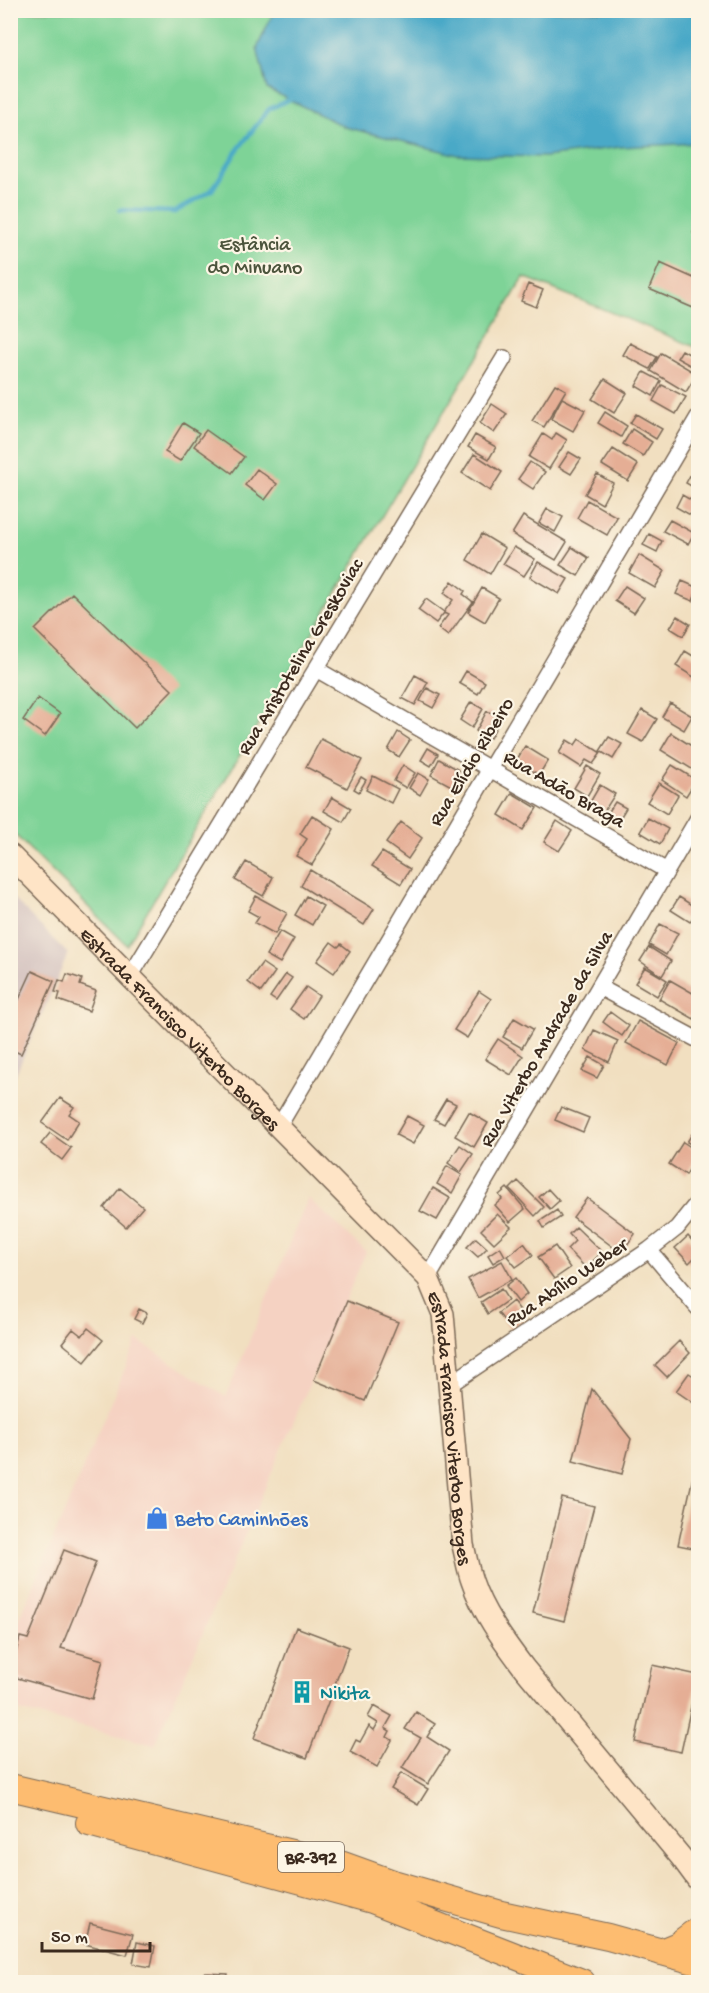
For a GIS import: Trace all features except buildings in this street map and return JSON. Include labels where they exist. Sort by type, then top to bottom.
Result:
[{"type":"highway","name":"BR-392","points":[[10,1787],[343,1865],[393,1883],[501,1914],[608,1937],[699,1962]]},
{"type":"highway","name":"BR-392","points":[[10,1801],[372,1900],[582,1983]]},
{"type":"highway","points":[[661,1952],[678,1945],[699,1930]]},
{"type":"highway","points":[[696,1983],[699,1974]]},
{"type":"street","name":"Rua Aristotelina Greskoviac","points":[[130,975],[504,358]]},
{"type":"street","name":"Rua Elídio Ribeiro","points":[[279,1126],[699,417]]},
{"type":"street","name":"Rua Adão Braga","points":[[316,669],[667,871]]},
{"type":"street","name":"Rua Viterbo Andrade da Silva","points":[[428,1278],[699,818]]},
{"type":"street","name":"Estrada Francisco Viterbo Borges","points":[[10,855],[428,1278],[443,1314],[463,1545],[471,1580],[483,1607],[500,1636],[524,1668],[699,1880]]},
{"type":"street","points":[[599,987],[699,1040]]},
{"type":"street","name":"Rua Abílio Weber","points":[[449,1385],[649,1250],[677,1228],[699,1202]]},
{"type":"street","points":[[649,1250],[699,1308]]},
{"type":"shaded area","points":[[11,896],[68,954],[11,1085]]},
{"type":"shaded area","name":"Beto Caminhões","points":[[308,1198],[366,1252],[155,1745],[11,1709],[11,1639],[137,1340],[226,1397]]},
{"type":"green space","name":"Estância do Minuano","points":[[10,11],[698,11],[698,348],[524,277],[127,945],[11,831]]},
{"type":"water","points":[[274,11],[698,11],[698,143],[620,147],[545,157],[458,155],[345,127],[267,89],[257,48]]},
{"type":"waterway","points":[[120,210],[175,212],[212,190],[236,152],[269,109],[295,97]]},
{"type":"place","name":"Beto Caminhões","points":[[157,1518]]},
{"type":"place","name":"Nikita","points":[[302,1692]]}]
